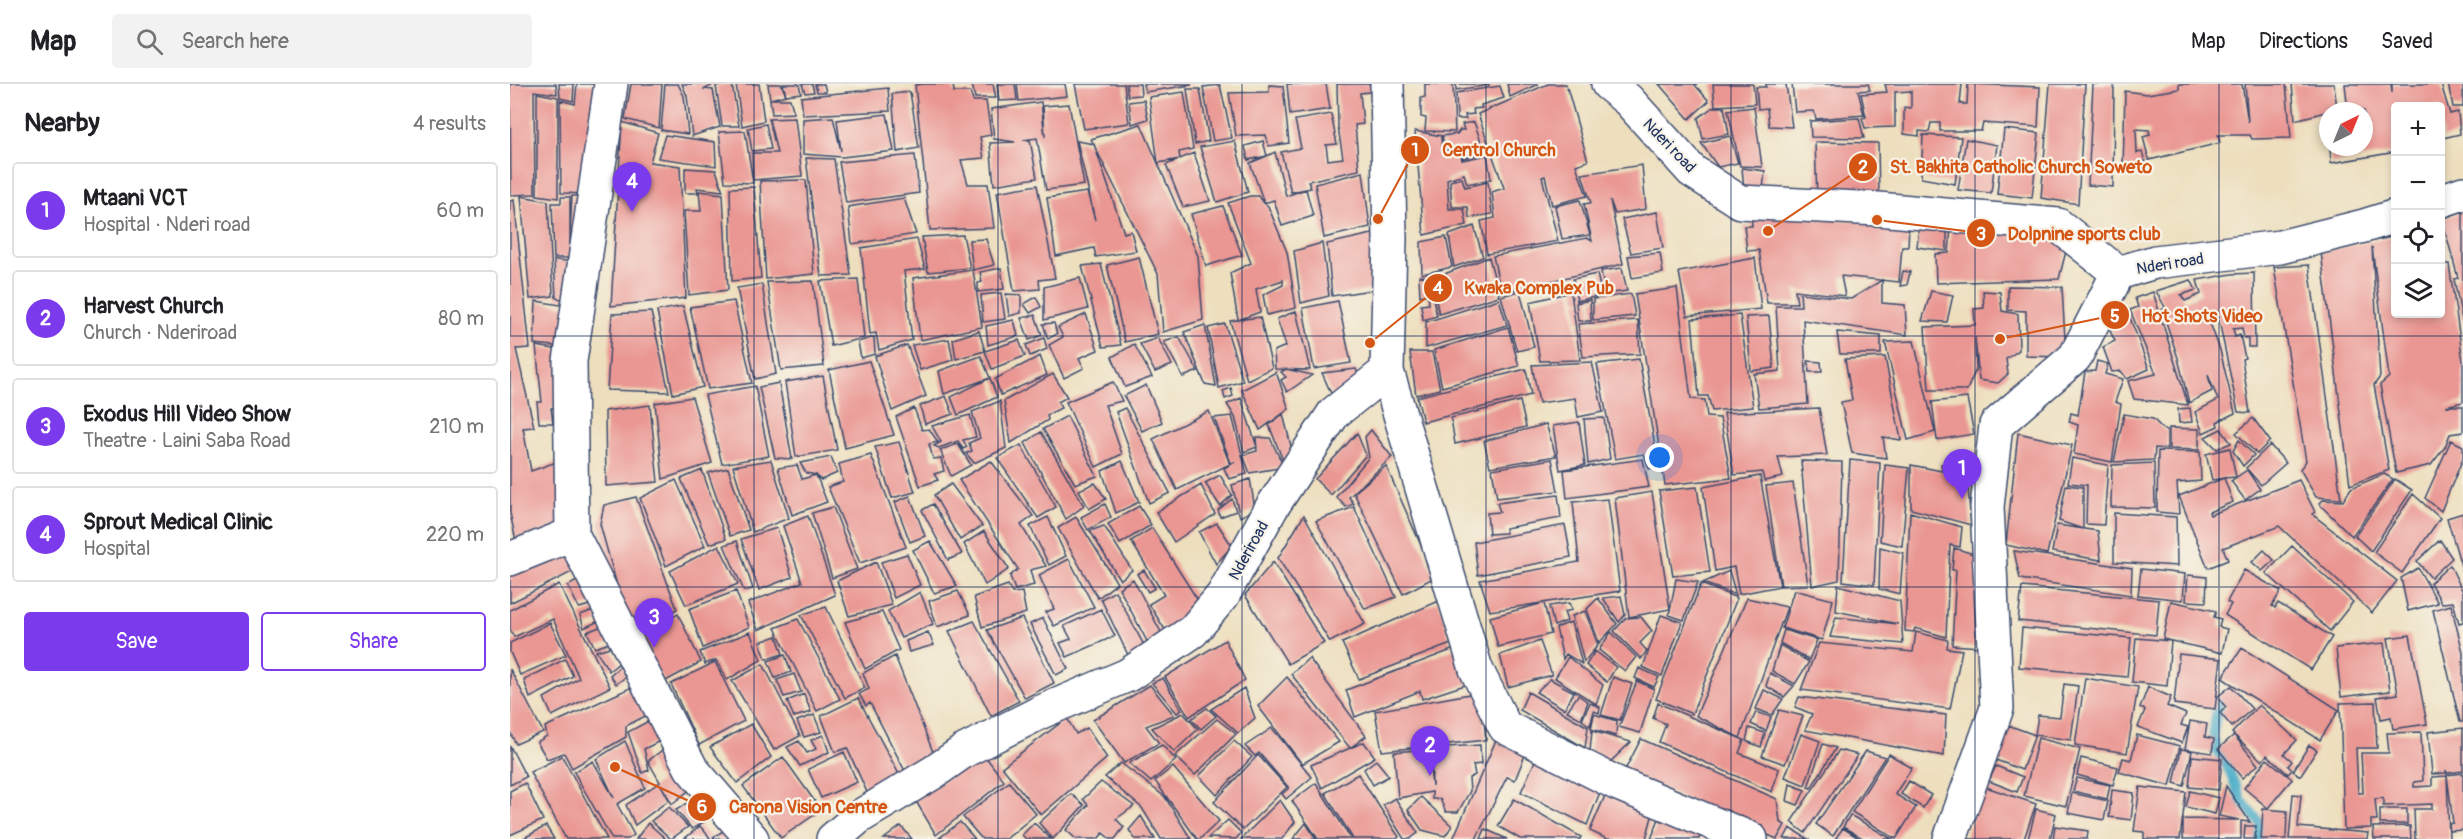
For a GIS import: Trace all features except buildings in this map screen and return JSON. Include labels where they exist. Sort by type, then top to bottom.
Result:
[{"type":"street","points":[[611,84],[570,361],[572,534],[691,768],[752,839]]},
{"type":"street","points":[[1387,84],[1390,239],[1387,371],[1476,669],[1505,727],[1616,783],[1751,839]]},
{"type":"street","name":"Nderi road","points":[[1608,84],[1628,100],[1692,171],[1740,202],[1878,209],[2058,225],[2118,273],[2155,262],[2280,247],[2391,218]]},
{"type":"street","points":[[2445,199],[2463,193]]},
{"type":"street","points":[[1950,839],[1997,708],[1987,507],[1996,425],[2075,357],[2118,273]]},
{"type":"street","name":"Nderiroad","points":[[833,839],[859,817],[934,772],[964,751],[1041,712],[1128,675],[1193,631],[1224,595],[1272,507],[1334,413],[1387,371]]},
{"type":"street","points":[[510,559],[572,534]]},
{"type":"waterway","points":[[2218,704],[2213,734],[2216,749],[2227,766],[2242,801],[2261,824],[2260,839]]},
{"type":"place","name":"Sprout Medical Clinic","points":[[632,212]]},
{"type":"place","name":"Centrol Church","points":[[1378,219]]},
{"type":"place","name":"Dolpnine sports club","points":[[1877,220]]},
{"type":"place","name":"St. Bakhita Catholic Church Soweto","points":[[1768,231]]},
{"type":"place","name":"Hot Shots Video","points":[[2000,339]]},
{"type":"place","name":"Kwaka Complex Pub","points":[[1370,343]]},
{"type":"place","name":"Mtaani VCT","points":[[1962,499]]},
{"type":"place","name":"Exodus Hill Video Show","points":[[654,648]]},
{"type":"place","name":"Carona Vision Centre","points":[[615,767]]},
{"type":"place","name":"Harvest Church","points":[[1430,776]]}]
